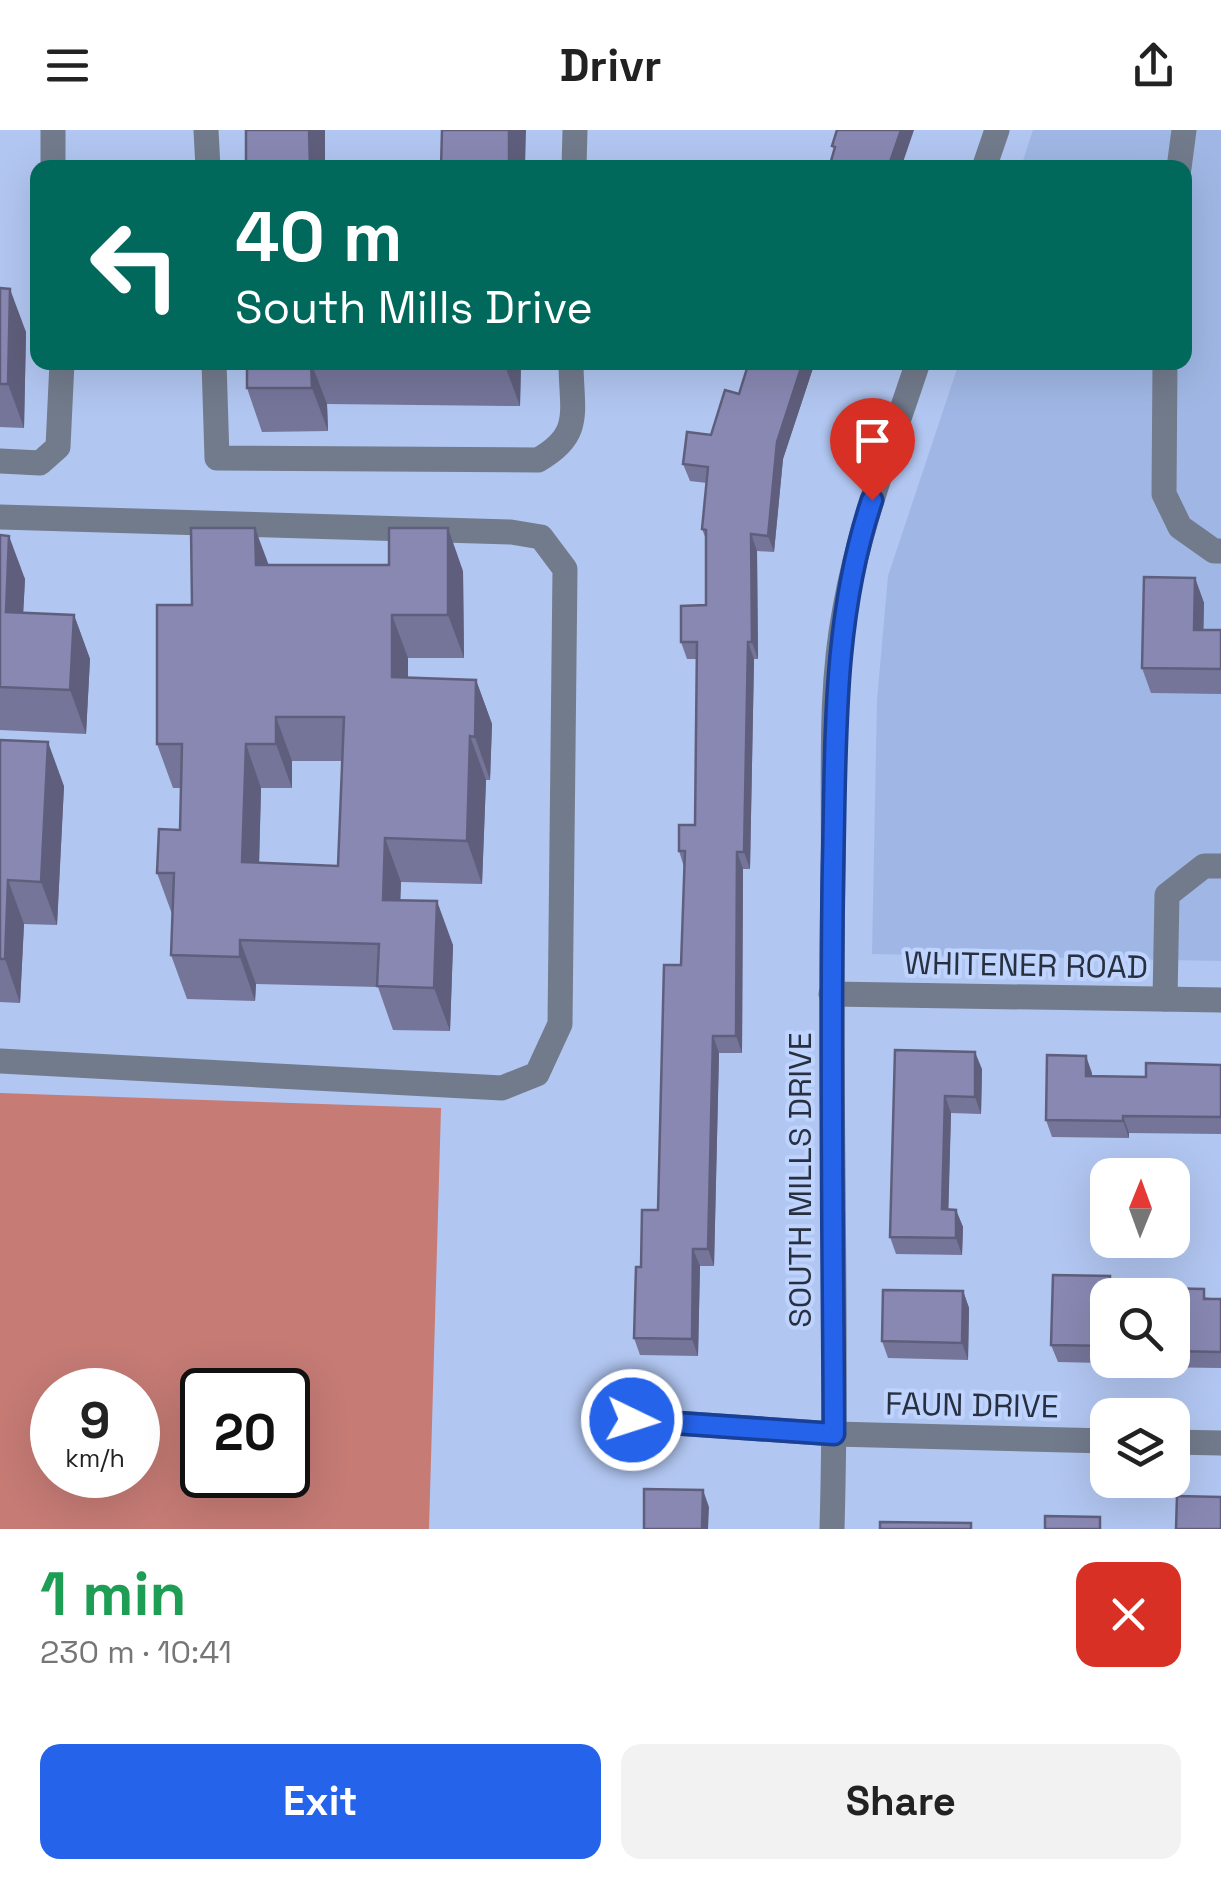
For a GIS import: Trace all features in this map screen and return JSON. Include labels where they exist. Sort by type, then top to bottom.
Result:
[{"type":"street","points":[[53,130],[53,160]]},
{"type":"street","points":[[206,130],[208,160]]},
{"type":"street","points":[[574,130],[574,160]]},
{"type":"street","points":[[987,160],[997,130]]},
{"type":"street","points":[[1180,160],[1184,130]]},
{"type":"street","points":[[0,460],[40,463],[58,446],[62,370]]},
{"type":"street","points":[[214,370],[218,458],[538,460],[561,447],[571,428],[571,370]]},
{"type":"street","name":"SOUTH MILLS DRIVE","points":[[832,1529],[831,994],[836,697],[844,612],[860,534],[915,370]]},
{"type":"street","points":[[1165,370],[1164,494],[1180,526],[1214,551],[1221,551]]},
{"type":"street","points":[[0,517],[512,532],[540,538],[565,569],[560,1024],[537,1074],[502,1088],[0,1061]]},
{"type":"street","points":[[1165,999],[1167,895],[1204,866],[1221,866]]},
{"type":"street","name":"WHITENER ROAD","points":[[831,994],[1221,1000]]},
{"type":"street","name":"FAUN DRIVE","points":[[632,1420],[834,1434],[1090,1440]]},
{"type":"street","points":[[1190,1442],[1221,1443]]},
{"type":"shaded area","points":[[1033,130],[1221,130],[1221,961],[872,954],[877,700],[888,576],[957,370],[1192,370],[1192,160],[1023,160]]},
{"type":"shaded area","points":[[0,1093],[441,1108],[429,1529],[0,1529]]},
{"type":"building","points":[[246,130],[309,130],[310,160],[246,160]]},
{"type":"building","points":[[442,130],[509,130],[509,160],[441,160]]},
{"type":"building","points":[[837,130],[901,130],[891,160],[831,160],[835,147],[832,146]]},
{"type":"building","points":[[0,288],[10,289],[8,384],[0,384]]},
{"type":"building","points":[[247,370],[311,370],[312,388],[247,388]]},
{"type":"building","points":[[746,370],[800,370],[777,442],[768,536],[751,534],[752,642],[748,642],[744,852],[737,852],[736,1036],[713,1036],[708,1249],[693,1249],[692,1339],[634,1338],[642,1210],[658,1210],[664,965],[681,965],[685,851],[679,851],[679,825],[695,825],[697,642],[681,642],[681,606],[706,605],[706,530],[702,529],[708,467],[683,464],[687,432],[711,435],[725,390],[739,394]]},
{"type":"building","points":[[191,528],[255,528],[256,565],[389,565],[389,528],[448,528],[448,615],[392,615],[392,677],[476,680],[467,841],[385,838],[383,900],[437,901],[434,988],[377,986],[379,944],[240,940],[240,957],[171,955],[174,873],[157,873],[159,829],[180,830],[182,744],[157,744],[157,605],[192,605]],"holes":[[[276,717],[344,717],[338,866],[242,862],[246,744],[276,744]]]},
{"type":"building","points":[[0,535],[9,536],[6,612],[74,615],[70,690],[0,687]]},
{"type":"building","points":[[1144,577],[1195,578],[1194,630],[1221,630],[1221,669],[1142,668]]},
{"type":"building","points":[[0,740],[48,742],[41,882],[8,880],[5,959],[0,959]]},
{"type":"building","points":[[895,1050],[975,1052],[975,1097],[945,1096],[942,1209],[956,1210],[956,1238],[890,1237]]},
{"type":"building","points":[[1047,1055],[1086,1056],[1086,1076],[1146,1077],[1146,1063],[1221,1065],[1221,1117],[1046,1120]]},
{"type":"building","points":[[1053,1275],[1110,1276],[1090,1278],[1090,1346],[1051,1345]]},
{"type":"building","points":[[1190,1289],[1204,1289],[1204,1299],[1221,1299],[1221,1352],[1190,1351]]},
{"type":"building","points":[[883,1290],[963,1291],[962,1343],[882,1341]]},
{"type":"building","points":[[644,1489],[703,1490],[702,1529],[644,1529]]},
{"type":"building","points":[[1221,1497],[1221,1529],[1176,1529],[1177,1498]]},
{"type":"building","points":[[1045,1516],[1100,1517],[1100,1529],[1045,1529]]},
{"type":"building","points":[[880,1522],[971,1523],[971,1529],[880,1529]]},
{"type":"route","points":[[632,1420],[834,1434],[831,994],[836,697],[844,612],[860,534],[872,500]]}]
